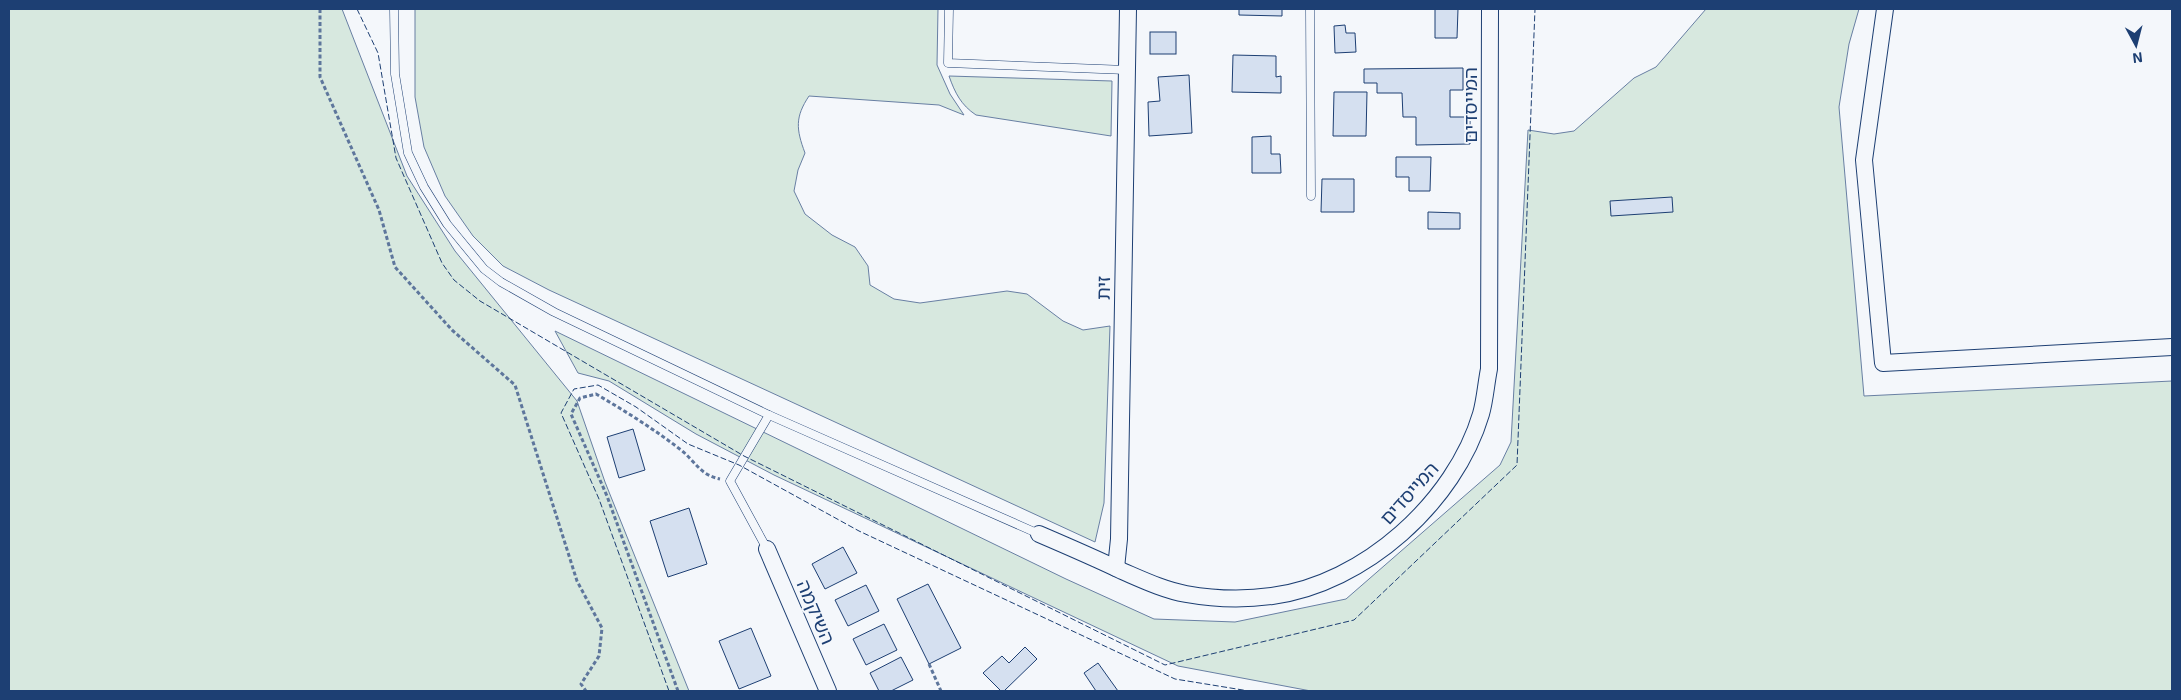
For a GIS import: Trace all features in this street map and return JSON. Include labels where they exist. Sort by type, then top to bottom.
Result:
[{"type":"street","name":"זית","points":[[1116,568],[1119,539],[1128,9]]},
{"type":"street","name":"המייסדים","points":[[1039,534],[1159,587],[1184,594],[1233,598],[1274,596],[1314,586],[1348,571],[1375,555],[1423,511],[1451,479],[1468,447],[1481,413],[1489,369],[1490,9]]},
{"type":"street","points":[[1884,9],[1864,160],[1884,363],[2172,347]]},
{"type":"street","name":"השיקמה","points":[[767,549],[828,691]]},
{"type":"lane","points":[[394,9],[395,74],[408,154],[424,187],[447,224],[484,269],[501,282],[554,312],[769,415],[1039,534]]},
{"type":"lane","points":[[949,9],[948,64],[1127,70]]},
{"type":"lane","points":[[1310,9],[1311,196]]},
{"type":"lane","points":[[767,549],[730,482],[769,415]]},
{"type":"path","points":[[320,9],[320,77],[379,210],[395,267],[452,330],[514,385],[577,581],[602,628],[599,656],[581,684],[586,691]]},
{"type":"path","points":[[678,691],[607,496],[571,414],[580,398],[596,394],[631,415],[682,451],[708,477],[730,482]]},
{"type":"path","points":[[929,664],[941,691]]},
{"type":"shaded area","points":[[9,9],[342,9],[407,176],[455,251],[577,401],[605,482],[689,691],[9,691]]},
{"type":"shaded area","points":[[415,9],[938,9],[937,65],[950,94],[964,115],[939,105],[809,96],[801,110],[798,123],[805,153],[798,170],[794,191],[805,214],[832,235],[855,247],[868,266],[870,285],[894,299],[920,303],[1007,291],[1027,294],[1063,321],[1083,330],[1110,326],[1104,503],[1095,542],[549,290],[503,266],[473,236],[445,196],[424,147],[415,97]]},
{"type":"shaded area","points":[[1706,9],[1859,9],[1849,44],[1839,107],[1864,396],[2172,381],[2172,691],[1311,691],[1178,666],[774,475],[696,434],[609,381],[578,373],[555,331],[1066,579],[1154,619],[1235,622],[1346,599],[1500,465],[1511,442],[1528,130],[1554,134],[1574,131],[1634,78],[1656,67]]},
{"type":"shaded area","points":[[949,76],[1112,81],[1111,136],[976,115],[959,98]]},
{"type":"building","points":[[1239,9],[1282,9],[1282,16],[1239,15]]},
{"type":"building","points":[[1435,9],[1458,9],[1457,38],[1435,38]]},
{"type":"building","points":[[1345,25],[1346,33],[1355,33],[1356,52],[1335,53],[1334,26]]},
{"type":"building","points":[[1150,32],[1176,32],[1176,54],[1150,54]]},
{"type":"building","points":[[1233,55],[1276,56],[1276,77],[1281,76],[1281,93],[1232,92]]},
{"type":"building","points":[[1463,68],[1463,90],[1450,90],[1450,117],[1470,117],[1470,144],[1416,145],[1416,117],[1403,117],[1402,93],[1377,93],[1377,83],[1364,83],[1364,69]]},
{"type":"building","points":[[1189,75],[1192,133],[1149,136],[1148,102],[1160,101],[1158,77]]},
{"type":"building","points":[[1334,92],[1367,92],[1366,136],[1333,136]]},
{"type":"building","points":[[1271,136],[1271,154],[1280,154],[1281,173],[1252,173],[1252,137]]},
{"type":"building","points":[[1396,157],[1431,157],[1430,191],[1409,191],[1409,177],[1396,177]]},
{"type":"building","points":[[1322,179],[1354,179],[1354,212],[1321,212]]},
{"type":"building","points":[[1672,197],[1673,212],[1611,216],[1610,201]]},
{"type":"building","points":[[1428,212],[1460,213],[1460,229],[1428,229]]},
{"type":"building","points":[[633,429],[645,470],[619,478],[607,437]]},
{"type":"building","points":[[689,508],[707,564],[668,577],[650,521]]},
{"type":"building","points":[[843,547],[857,573],[825,589],[812,564]]},
{"type":"building","points":[[928,584],[961,648],[929,664],[897,599]]},
{"type":"building","points":[[866,585],[879,611],[848,626],[835,600]]},
{"type":"building","points":[[884,624],[897,650],[866,665],[853,639]]},
{"type":"building","points":[[751,628],[771,676],[739,689],[719,641]]},
{"type":"building","points":[[1025,647],[1037,659],[1004,691],[1001,691],[983,673],[1002,656],[1009,663]]},
{"type":"building","points":[[901,657],[913,680],[891,691],[879,691],[870,673]]},
{"type":"building","points":[[1098,663],[1118,691],[1096,691],[1084,673]]},
{"type":"fence","points":[[357,9],[378,53],[396,158],[442,263],[454,280],[480,301],[744,456],[1165,665],[1354,620],[1517,465],[1535,9]]},
{"type":"fence","points":[[669,691],[599,499],[561,413],[574,389],[598,385],[636,407],[688,444],[739,465],[859,531],[1175,679],[1249,691]]}]
